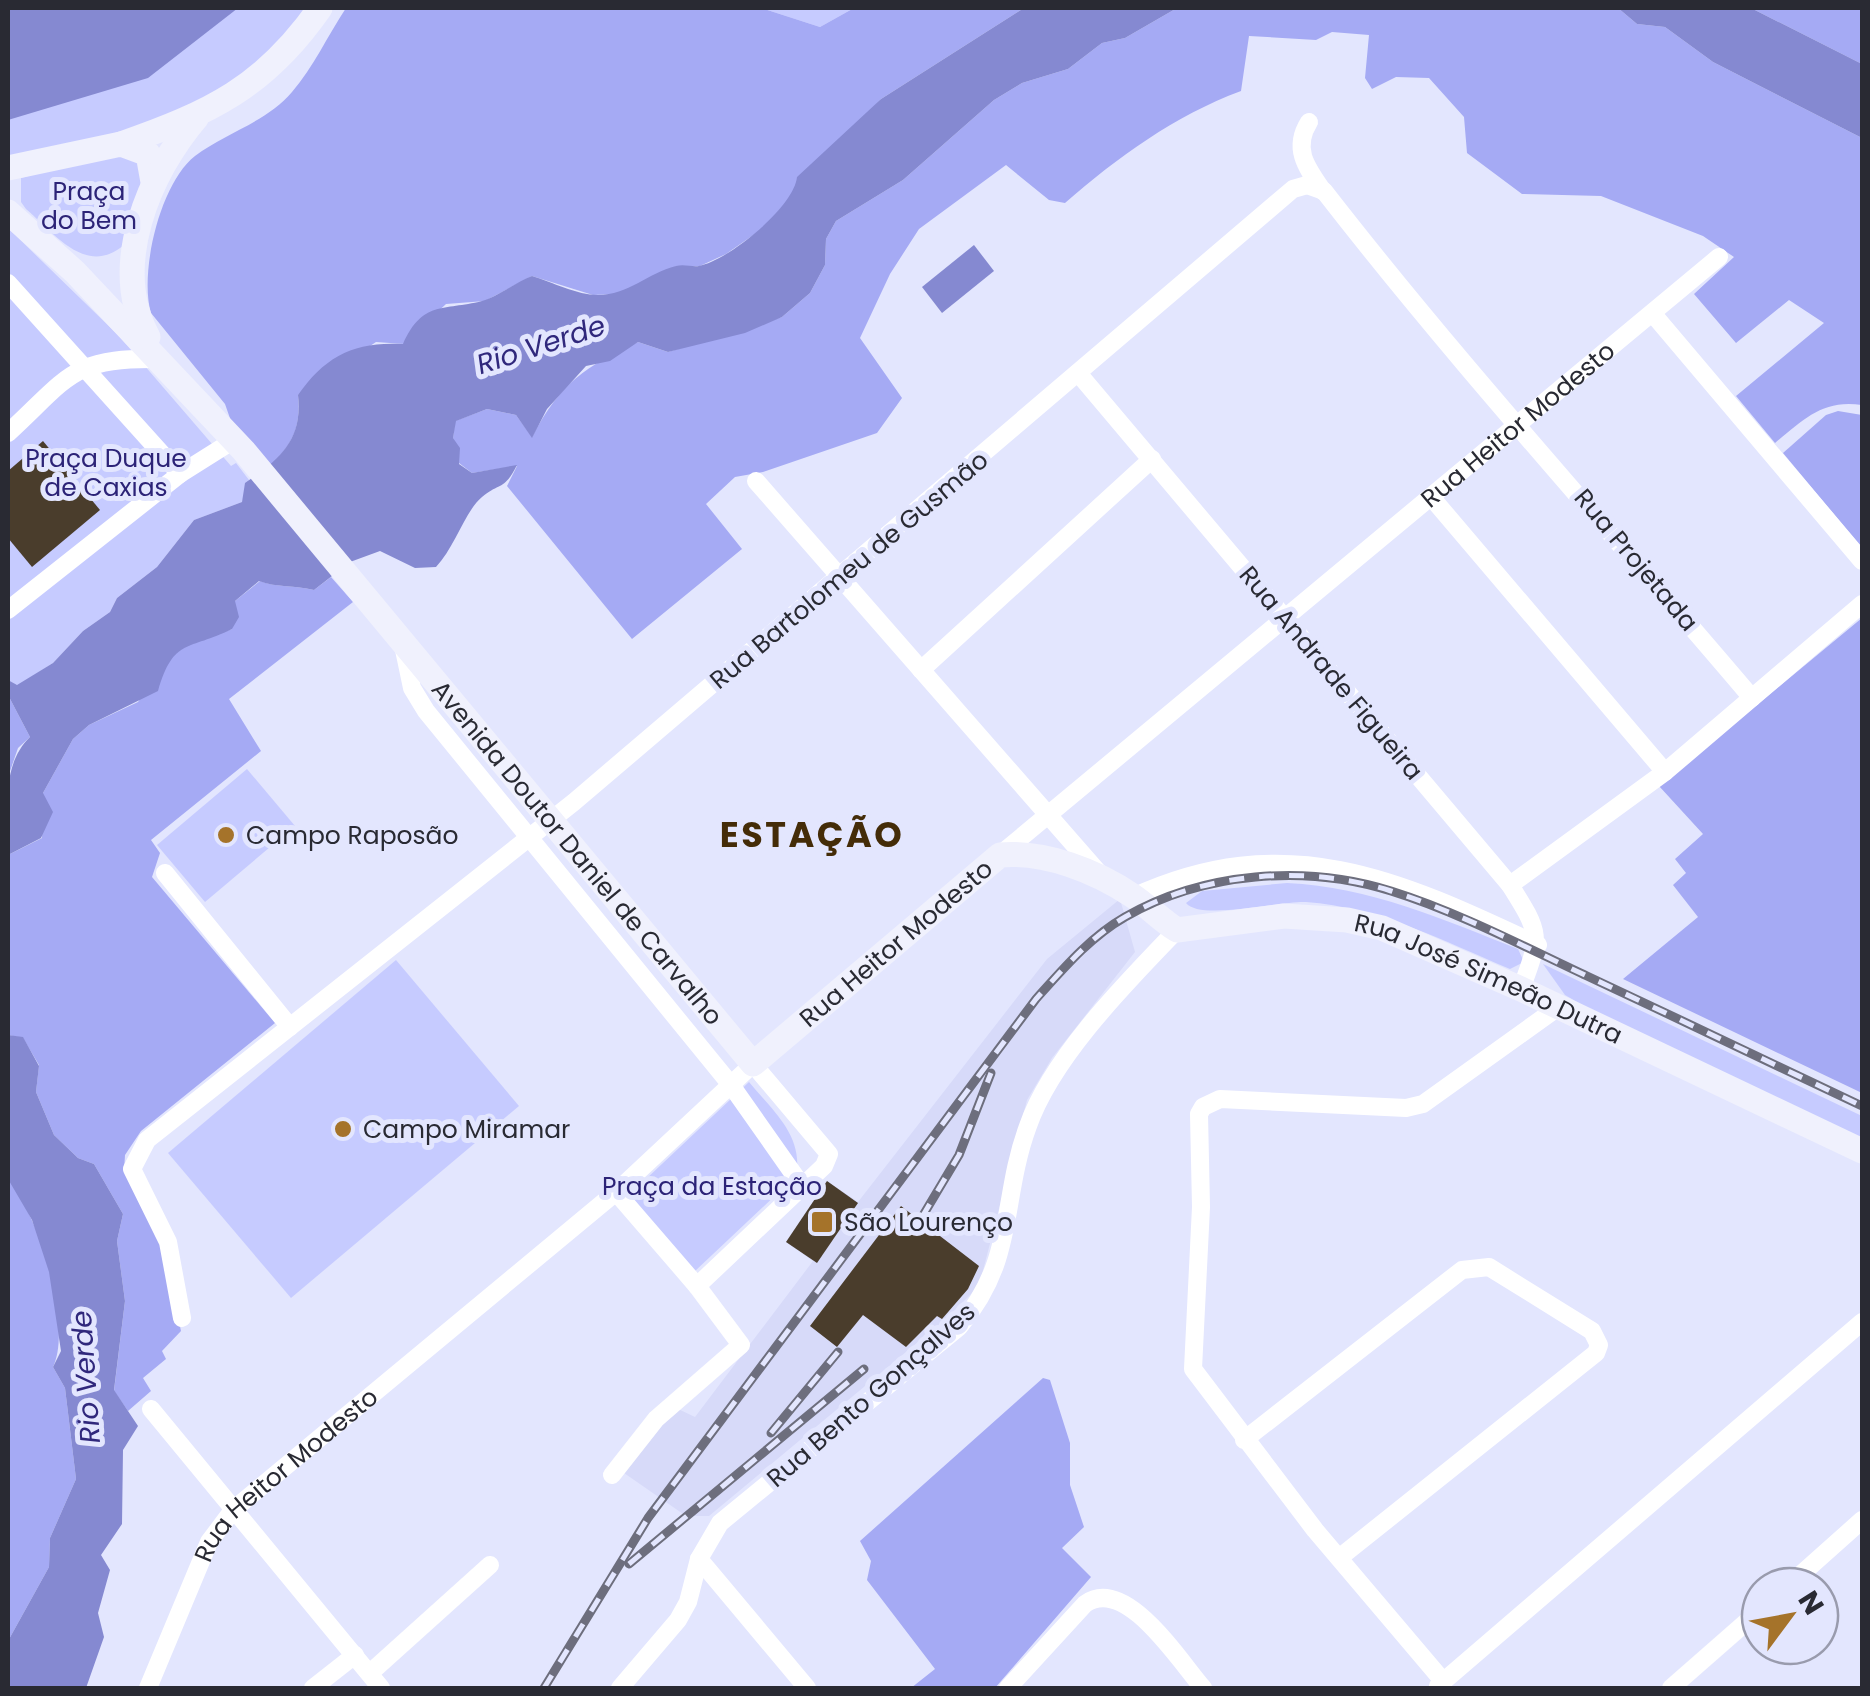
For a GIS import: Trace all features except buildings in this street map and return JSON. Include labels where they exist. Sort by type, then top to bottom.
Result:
[{"type":"main road","points":[[160,359],[76,272],[10,214],[14,168],[121,144],[198,117],[267,72],[320,8]]},
{"type":"main road","points":[[160,359],[134,307],[134,254],[153,182],[169,150],[198,117]]},
{"type":"main road","points":[[121,144],[148,154],[153,182]]},
{"type":"main road","points":[[76,272],[105,273],[134,254]]},
{"type":"main road","name":"Avenida Doutor Daniel de Carvalho","points":[[160,359],[382,615],[754,1064]]},
{"type":"main road","points":[[1000,855],[1019,854],[1061,862],[1105,880],[1177,930]]},
{"type":"main road","name":"Rua Heitor Modesto","points":[[754,1064],[1000,855]]},
{"type":"main road","name":"Rua José Simeão Dutra","points":[[1177,930],[1284,916],[1347,920],[1421,943],[1862,1151]]},
{"type":"street","points":[[1309,122],[1301,134],[1302,162],[1408,300],[1520,423]]},
{"type":"street","name":"Rua Bartolomeu de Gusmão","points":[[182,1318],[168,1242],[132,1169],[133,1159],[147,1140],[530,838],[1293,189],[1307,185],[1324,192]]},
{"type":"street","name":"Rua Heitor Modesto","points":[[1000,855],[1719,257]]},
{"type":"street","points":[[8,282],[80,367],[180,474]]},
{"type":"street","points":[[1653,314],[1862,561]]},
{"type":"street","points":[[8,433],[80,367],[107,359],[160,359]]},
{"type":"street","name":"Rua Andrade Figueira","points":[[1078,373],[1510,886],[1530,917],[1538,945]]},
{"type":"street","name":"Rua Projetada","points":[[1520,423],[1752,698]]},
{"type":"street","points":[[8,610],[180,474],[239,446]]},
{"type":"street","points":[[921,670],[1152,459]]},
{"type":"street","points":[[756,481],[1105,880]]},
{"type":"street","points":[[1432,498],[1665,772]]},
{"type":"street","points":[[1510,886],[1665,772],[1862,604]]},
{"type":"street","points":[[402,640],[412,688],[426,711],[731,1085],[802,1186]]},
{"type":"street","points":[[1133,896],[1196,872],[1264,862],[1301,862],[1386,878],[1538,945],[1521,988]]},
{"type":"street","points":[[165,872],[290,1027]]},
{"type":"street","name":"Rua Bento Gonçalves","points":[[620,1688],[678,1620],[699,1560],[720,1523],[959,1326],[983,1298],[1000,1256],[1027,1128],[1036,1107],[1071,1054],[1177,930]]},
{"type":"street","points":[[1557,1008],[1423,1104],[1406,1108],[1220,1099],[1203,1107],[1199,1114],[1200,1256],[1191,1345],[1193,1369],[1219,1408],[1439,1684],[1862,1322]]},
{"type":"street","points":[[697,1286],[824,1166],[828,1153],[754,1064]]},
{"type":"street","name":"Rua Heitor Modesto","points":[[148,1688],[210,1542],[233,1510],[616,1192],[754,1064]]},
{"type":"street","points":[[612,1476],[656,1419],[741,1345],[697,1286],[616,1192]]},
{"type":"street","points":[[1244,1440],[1462,1270],[1489,1267],[1592,1331],[1600,1345],[1596,1353],[1339,1558]]},
{"type":"street","points":[[151,1408],[375,1681],[490,1565]]},
{"type":"street","points":[[1810,1566],[1862,1520]]},
{"type":"street","points":[[699,1560],[807,1688]]},
{"type":"street","points":[[1008,1688],[1086,1604],[1097,1596],[1111,1594],[1129,1604],[1192,1685]]},
{"type":"street","points":[[1671,1688],[1740,1628]]},
{"type":"street","points":[[322,1686],[355,1655]]},
{"type":"shaded area","points":[[346,8],[761,8],[820,27],[854,8],[1024,8],[881,99],[762,229],[726,254],[700,266],[677,266],[618,294],[593,295],[532,276],[485,301],[446,304],[404,344],[376,342],[298,395],[294,435],[269,467],[232,424],[225,404],[151,313],[150,253],[163,207],[183,169],[195,156],[282,102],[307,73]]},
{"type":"shaded area","points":[[1177,8],[1618,8],[1637,24],[1665,27],[1713,62],[1862,138],[1862,405],[1825,408],[1775,443],[1736,396],[1824,323],[1789,300],[1736,343],[1694,294],[1734,257],[1703,236],[1601,196],[1522,194],[1467,153],[1464,117],[1429,78],[1396,77],[1372,89],[1365,78],[1369,35],[1332,32],[1316,40],[1249,36],[1241,91],[1148,139],[1065,203],[1049,200],[1006,165],[919,229],[890,274],[860,338],[902,398],[877,433],[763,472],[735,477],[706,504],[742,549],[632,639],[507,486],[517,466],[472,473],[459,463],[453,438],[455,421],[487,409],[516,415],[532,437],[553,402],[576,378],[638,342],[668,352],[782,317],[810,293],[825,265],[826,239],[836,221],[903,180],[994,100],[1022,83],[1068,69],[1102,43],[1125,38]]},
{"type":"shaded area","points":[[1751,8],[1862,8],[1862,64]]},
{"type":"shaded area","points":[[1838,411],[1862,415],[1862,548],[1783,453],[1826,415]]},
{"type":"shaded area","points":[[331,577],[353,602],[229,699],[261,751],[151,840],[160,853],[152,877],[275,1023],[141,1131],[125,1155],[124,1171],[162,1244],[181,1331],[162,1351],[166,1359],[143,1378],[151,1391],[128,1411],[114,1391],[125,1301],[117,1241],[123,1214],[94,1164],[78,1158],[54,1135],[36,1092],[39,1065],[23,1038],[8,1035],[8,855],[42,838],[43,793],[73,739],[89,725],[138,702],[167,659],[186,646],[232,629],[235,601],[260,581],[314,590]]},
{"type":"shaded area","points":[[1862,618],[1862,1093],[1623,979],[1698,917],[1673,885],[1686,873],[1675,859],[1703,834],[1659,786]]},
{"type":"shaded area","points":[[8,695],[30,737],[18,748],[8,777]]},
{"type":"shaded area","points":[[1120,899],[1135,952],[1052,1058],[1027,1100],[979,1286],[948,1317],[709,1516],[686,1516],[624,1473],[676,1408],[695,1417],[813,1261],[786,1242],[827,1181],[858,1202],[1047,959]]},
{"type":"shaded area","points":[[8,1179],[30,1217],[49,1270],[59,1325],[53,1367],[65,1388],[76,1479],[50,1538],[49,1567],[8,1641]]},
{"type":"shaded area","points":[[1043,1378],[1050,1380],[1070,1443],[1070,1485],[1084,1527],[1062,1548],[1091,1577],[995,1688],[911,1688],[935,1669],[867,1580],[871,1561],[860,1541]]},
{"type":"green space","points":[[8,8],[305,8],[265,65],[158,124],[8,159]]},
{"type":"green space","points":[[761,8],[854,8],[820,27]]},
{"type":"green space","name":"Praça do Bem","points":[[117,152],[139,156],[141,183],[124,245],[110,254],[84,254],[72,248],[21,202],[21,178]]},
{"type":"green space","name":"Praça Duque de Caxias","points":[[8,228],[119,336],[231,466],[236,463],[249,480],[242,502],[194,520],[157,567],[117,598],[110,612],[83,631],[53,663],[17,686],[8,680]]},
{"type":"green space","name":"Campo Raposão","points":[[247,769],[295,826],[205,902],[157,845]]},
{"type":"green space","points":[[1287,883],[1347,891],[1405,906],[1518,949],[1524,962],[1510,969],[1410,927],[1333,905],[1294,902],[1207,910],[1186,903],[1202,891]]},
{"type":"green space","name":"Campo Miramar","points":[[396,960],[519,1106],[291,1298],[168,1153]]},
{"type":"green space","points":[[1543,964],[1862,1116],[1862,1145],[1608,1020],[1565,995]]},
{"type":"green space","name":"Praça da Estação","points":[[749,1082],[791,1136],[796,1176],[694,1272],[628,1196]]},
{"type":"water","points":[[8,8],[238,8],[148,78],[8,120]]},
{"type":"water","name":"Rio Verde","points":[[1024,8],[1177,8],[1125,38],[1102,43],[1068,69],[1022,83],[994,100],[903,180],[836,221],[826,239],[825,265],[810,293],[782,317],[745,333],[668,352],[638,342],[610,361],[586,366],[547,409],[532,438],[516,415],[487,409],[456,421],[453,438],[460,448],[459,464],[472,473],[517,465],[505,483],[476,503],[436,567],[415,568],[380,551],[350,562],[314,590],[259,581],[235,601],[239,617],[232,629],[177,653],[158,691],[89,725],[73,739],[43,793],[53,812],[41,838],[8,855],[10,776],[20,749],[30,737],[8,695],[8,680],[17,685],[53,663],[83,631],[110,612],[117,598],[157,567],[194,520],[242,502],[245,483],[269,465],[293,436],[298,395],[319,370],[356,349],[403,344],[418,320],[427,314],[488,299],[532,276],[573,291],[598,295],[619,291],[676,266],[712,262],[773,217],[785,203],[797,177],[881,99]]},
{"type":"water","points":[[1618,8],[1751,8],[1862,64],[1862,138],[1713,62],[1665,27],[1637,24]]},
{"type":"water","points":[[974,245],[994,271],[942,313],[922,287]]},
{"type":"water","name":"Rio Verde","points":[[8,1035],[23,1037],[39,1066],[36,1092],[54,1135],[78,1158],[94,1164],[123,1214],[117,1241],[125,1301],[114,1390],[138,1426],[123,1450],[122,1524],[101,1555],[110,1570],[98,1613],[104,1637],[86,1688],[8,1688],[8,1641],[49,1567],[50,1538],[76,1479],[65,1388],[53,1367],[61,1351],[49,1272],[32,1220],[8,1179]]},
{"type":"railway","points":[[544,1688],[648,1518],[1036,999],[1100,934],[1155,902],[1221,882],[1290,875],[1325,877],[1391,891],[1490,930],[1862,1106]]},
{"type":"railway","points":[[922,1217],[959,1155],[991,1073]]},
{"type":"railway","points":[[771,1433],[838,1352]]},
{"type":"railway","points":[[629,1564],[864,1369]]},
{"type":"place","name":"Campo Raposão","points":[[226,835]]},
{"type":"place","name":"Campo Miramar","points":[[343,1129]]},
{"type":"place","name":"São Lourenço","points":[[822,1222]]},
{"type":"district","name":"ESTAÇÃO","points":[[812,834]]}]
